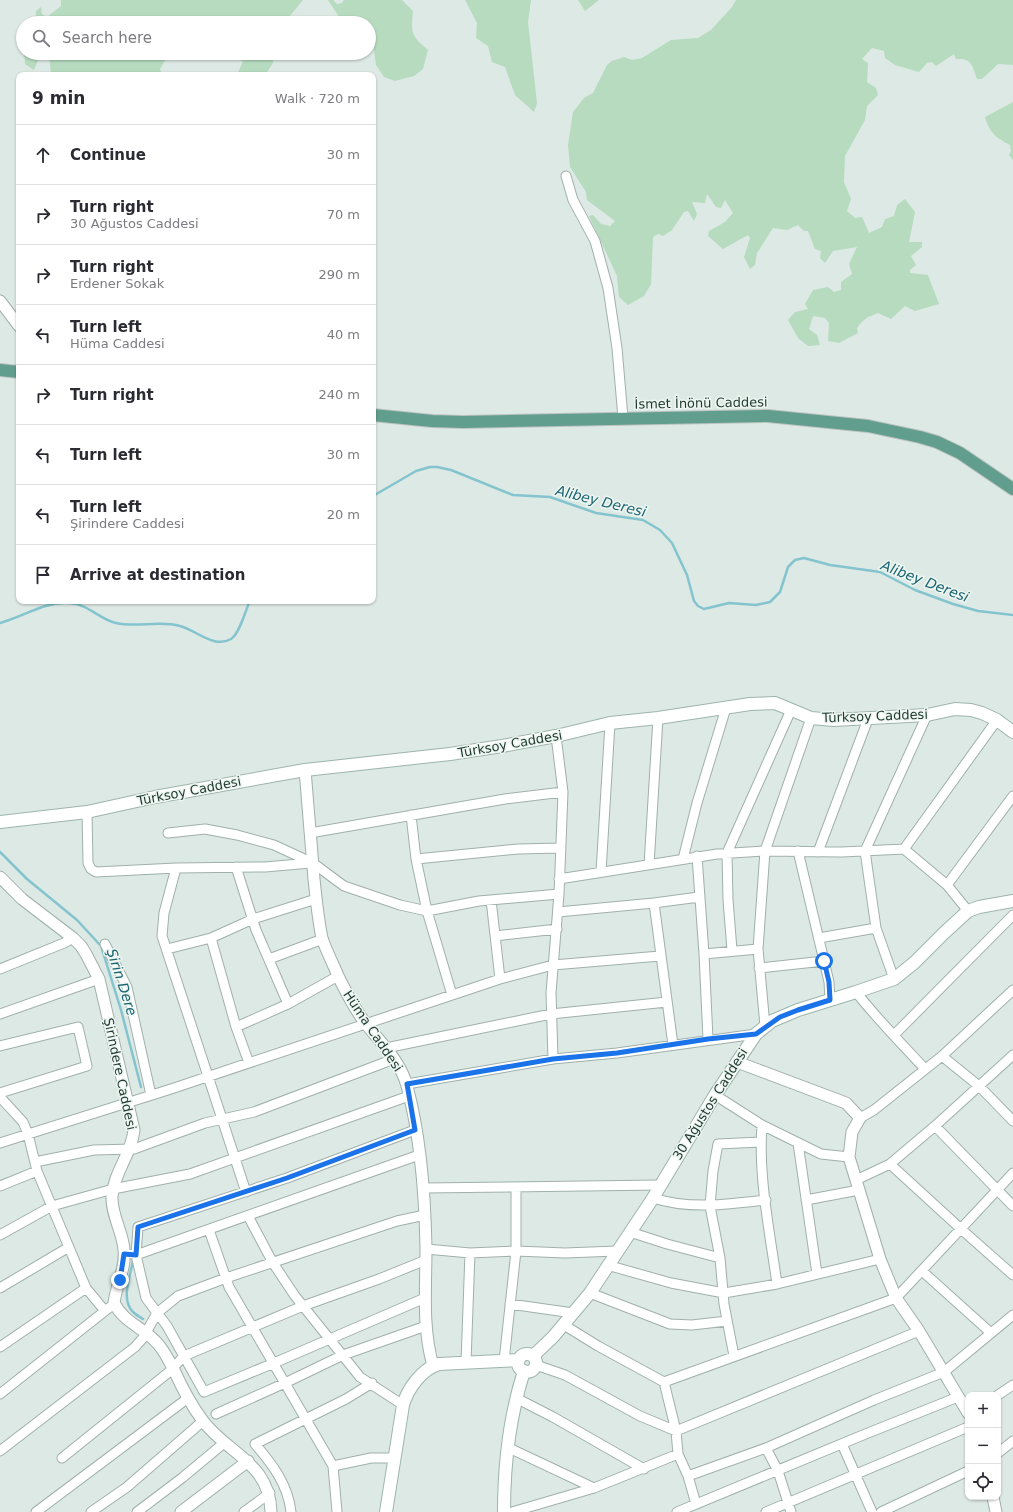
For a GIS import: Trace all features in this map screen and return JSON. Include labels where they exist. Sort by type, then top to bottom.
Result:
[{"type":"main road","points":[[0,370],[16,372]]},
{"type":"main road","name":"İsmet İnönü Caddesi","points":[[376,415],[432,421],[463,422],[768,416],[868,426],[937,442],[960,453],[1013,489]]},
{"type":"main road","name":"Türksoy Caddesi","points":[[0,822],[87,812],[155,797],[305,770],[450,754],[556,736],[610,723],[658,718],[765,702],[775,703],[811,718],[834,720],[927,715],[955,709],[971,710],[997,720],[1013,732]]},
{"type":"main road","name":"30 Ağustos Caddesi","points":[[535,1360],[544,1347],[590,1293],[607,1265],[653,1198],[715,1095],[760,1030],[780,1017],[798,1010],[894,979],[914,964],[944,932],[968,912],[979,907],[1011,899]]},
{"type":"main road","points":[[386,1512],[403,1405],[410,1389],[433,1366],[466,1362],[519,1360],[525,1354],[528,1354],[535,1360],[533,1370],[524,1371]]},
{"type":"main road","points":[[519,1360],[519,1365],[524,1371]]},
{"type":"main road","points":[[504,1512],[507,1447],[516,1398],[524,1371]]},
{"type":"street","points":[[566,176],[573,200],[595,241],[608,288],[617,348],[622,418]]},
{"type":"street","points":[[0,301],[16,322]]},
{"type":"street","points":[[683,859],[697,803],[726,708]]},
{"type":"street","points":[[732,950],[728,900],[727,854],[791,710]]},
{"type":"street","points":[[894,979],[876,928],[865,851],[927,715]]},
{"type":"street","points":[[649,865],[658,718]]},
{"type":"street","points":[[407,1084],[553,1059],[617,1053],[760,1030],[758,949],[765,851],[811,718]]},
{"type":"street","points":[[818,852],[868,719]]},
{"type":"street","points":[[904,849],[997,720]]},
{"type":"street","points":[[601,872],[610,723]]},
{"type":"street","points":[[553,1059],[551,1014],[560,879],[563,792],[556,736]]},
{"type":"street","name":"Hüma Caddesi","points":[[305,770],[316,899],[322,939],[338,976],[352,1003],[366,1024],[394,1059],[407,1084],[423,1188],[426,1255],[426,1326],[428,1346],[433,1366]]},
{"type":"street","points":[[310,833],[505,799],[563,792]]},
{"type":"street","points":[[947,885],[1013,796]]},
{"type":"street","points":[[87,812],[88,863],[93,871],[265,867],[313,863]]},
{"type":"street","points":[[411,815],[416,858],[427,911],[452,995]]},
{"type":"street","points":[[168,833],[205,829],[237,835],[274,845],[313,863],[344,886],[400,905],[427,911],[491,900],[559,894]]},
{"type":"street","points":[[416,858],[518,849],[561,848]]},
{"type":"street","points":[[560,879],[697,856],[765,851],[818,852],[904,849],[947,885],[968,912]]},
{"type":"street","points":[[798,851],[829,982],[830,1000]]},
{"type":"street","points":[[697,856],[708,1039]]},
{"type":"street","points":[[236,867],[256,930],[288,1004]]},
{"type":"street","points":[[176,868],[164,913],[162,936],[246,1192]]},
{"type":"street","name":"Şirindere Caddesi","points":[[1,880],[22,899],[73,938],[81,946],[99,979],[134,1130],[134,1136],[115,1179],[113,1189],[113,1206],[123,1241],[124,1254],[123,1270],[114,1304]]},
{"type":"street","points":[[558,912],[654,903],[699,896]]},
{"type":"street","points":[[167,950],[211,938],[253,919],[316,899]]},
{"type":"street","points":[[491,900],[500,979]]},
{"type":"street","points":[[654,903],[673,1045]]},
{"type":"street","points":[[894,1034],[1013,915]]},
{"type":"street","points":[[818,938],[876,928]]},
{"type":"street","points":[[495,936],[557,929]]},
{"type":"street","points":[[0,969],[73,938]]},
{"type":"street","points":[[211,938],[236,1027],[249,1063]]},
{"type":"street","points":[[269,959],[322,939]]},
{"type":"street","points":[[105,944],[127,987],[151,1095]]},
{"type":"street","points":[[704,954],[732,950],[758,949]]},
{"type":"street","points":[[0,1143],[208,1077],[500,979],[553,966],[660,956]]},
{"type":"street","points":[[759,968],[824,961]]},
{"type":"street","points":[[236,1027],[288,1004],[338,976]]},
{"type":"street","points":[[0,1014],[99,979]]},
{"type":"street","points":[[965,1408],[944,1372],[896,1298],[880,1259],[849,1157],[852,1132],[860,1118],[874,1110],[942,1056],[1013,990]]},
{"type":"street","points":[[856,992],[875,1016],[894,1034],[925,1069]]},
{"type":"street","points":[[386,1048],[551,1014],[667,1002]]},
{"type":"street","points":[[0,1046],[78,1027],[87,1066],[0,1093]]},
{"type":"street","points":[[806,1200],[857,1185],[890,1164],[935,1126],[1013,1055]]},
{"type":"street","points":[[942,1056],[980,1086],[1013,1121]]},
{"type":"street","points":[[35,1162],[94,1150],[134,1149],[205,1123],[254,1112],[394,1059]]},
{"type":"street","points":[[737,1062],[846,1103],[860,1118]]},
{"type":"street","points":[[715,1095],[762,1125],[821,1154],[849,1157]]},
{"type":"street","points":[[0,1235],[52,1206],[113,1189],[190,1174],[409,1096]]},
{"type":"street","points":[[0,1097],[23,1122],[28,1134],[37,1171],[86,1288],[105,1311]]},
{"type":"street","points":[[762,1125],[761,1142],[766,1200],[777,1284]]},
{"type":"street","points":[[935,1126],[1013,1206]]},
{"type":"street","points":[[415,1130],[246,1192],[138,1227],[136,1255],[146,1298],[167,1326],[204,1392],[274,1364],[425,1298]]},
{"type":"street","points":[[734,1356],[727,1321],[720,1258],[710,1206],[713,1172],[718,1144],[761,1142]]},
{"type":"street","points":[[798,1143],[817,1274]]},
{"type":"street","points":[[124,1254],[136,1255],[419,1155]]},
{"type":"street","points":[[890,1164],[960,1230],[1013,1275]]},
{"type":"street","points":[[0,1186],[37,1171]]},
{"type":"street","points":[[664,1382],[896,1298],[1013,1173]]},
{"type":"street","points":[[423,1188],[660,1185]]},
{"type":"street","points":[[504,1360],[516,1251],[516,1187]]},
{"type":"street","points":[[653,1198],[669,1203],[710,1206],[766,1200]]},
{"type":"street","points":[[0,1451],[135,1347],[157,1313],[178,1296],[226,1278],[397,1221],[425,1215]]},
{"type":"street","points":[[248,1216],[273,1263],[303,1306],[360,1377],[372,1383],[403,1405]]},
{"type":"street","points":[[209,1230],[229,1287],[333,1466],[337,1512]]},
{"type":"street","points":[[630,1232],[667,1244],[720,1258]]},
{"type":"street","points":[[0,1288],[69,1247]]},
{"type":"street","points":[[62,1458],[173,1368],[184,1356],[303,1306],[379,1279],[426,1255],[516,1251],[565,1253],[617,1251]]},
{"type":"street","points":[[466,1362],[470,1253]]},
{"type":"street","points":[[607,1265],[671,1283],[724,1293],[777,1284],[880,1259]]},
{"type":"street","points":[[922,1271],[991,1333]]},
{"type":"street","points":[[0,1347],[86,1288]]},
{"type":"street","points":[[590,1293],[670,1324],[692,1325],[727,1321]]},
{"type":"street","points":[[0,1394],[114,1304],[126,1319],[146,1332],[159,1345],[173,1368],[188,1398],[203,1421],[224,1443],[248,1461],[262,1478],[270,1493],[271,1512]]},
{"type":"street","points":[[510,1304],[573,1313]]},
{"type":"street","points":[[688,1476],[766,1448],[874,1400],[944,1372],[1013,1315]]},
{"type":"street","points":[[564,1325],[598,1346],[664,1382],[676,1431],[678,1454],[688,1476],[696,1504]]},
{"type":"street","points":[[216,1414],[343,1355],[426,1326]]},
{"type":"street","points":[[535,1360],[640,1416],[676,1431],[918,1331]]},
{"type":"street","points":[[291,1512],[283,1482],[276,1470],[255,1444],[346,1399],[372,1383]]},
{"type":"street","points":[[1001,1393],[1013,1385]]},
{"type":"street","points":[[677,1512],[958,1397]]},
{"type":"street","points":[[36,1512],[188,1398]]},
{"type":"street","points":[[516,1398],[553,1417],[644,1469]]},
{"type":"street","points":[[91,1512],[127,1487],[203,1421]]},
{"type":"street","points":[[766,1512],[790,1507],[856,1475],[966,1428]]},
{"type":"street","points":[[1001,1451],[1013,1441]]},
{"type":"street","points":[[137,1512],[182,1478],[224,1443]]},
{"type":"street","points":[[842,1444],[872,1512]]},
{"type":"street","points":[[507,1447],[594,1488]]},
{"type":"street","points":[[766,1448],[778,1471],[790,1507]]},
{"type":"street","points":[[512,1512],[594,1488],[678,1454]]},
{"type":"street","points":[[333,1466],[370,1458],[395,1458]]},
{"type":"street","points":[[181,1512],[248,1461]]},
{"type":"street","points":[[881,1512],[965,1473]]},
{"type":"street","points":[[244,1512],[270,1493]]},
{"type":"street","points":[[994,1500],[996,1512]]},
{"type":"green space","points":[[61,0],[303,0],[290,16],[48,16],[61,6]]},
{"type":"green space","points":[[328,0],[333,0],[337,4],[342,3],[344,0],[402,0],[413,11],[413,34],[428,50],[423,69],[414,76],[395,81],[384,77],[376,65],[375,60],[376,16],[338,16]]},
{"type":"green space","points":[[465,0],[531,0],[528,22],[537,103],[534,112],[515,95],[505,67],[492,62],[488,46],[476,38],[477,23]]},
{"type":"green space","points":[[578,0],[599,0],[585,11]]},
{"type":"green space","points":[[736,0],[1013,0],[1013,65],[998,64],[982,79],[977,79],[971,63],[965,60],[956,59],[954,54],[936,66],[932,62],[927,63],[919,72],[895,65],[885,58],[884,51],[872,48],[862,59],[868,63],[867,82],[876,88],[878,95],[867,106],[865,120],[845,156],[844,182],[851,199],[847,211],[855,218],[862,217],[869,233],[882,227],[885,219],[894,216],[897,205],[905,199],[915,212],[909,242],[922,242],[922,247],[911,256],[916,265],[910,270],[910,273],[928,275],[939,304],[915,311],[905,306],[891,319],[878,313],[862,322],[857,328],[858,333],[839,343],[828,341],[829,323],[825,318],[813,316],[809,329],[817,335],[820,345],[808,346],[798,338],[788,320],[795,312],[808,309],[805,304],[813,290],[828,287],[834,292],[841,290],[841,282],[852,274],[849,264],[857,247],[833,251],[825,263],[820,258],[821,251],[815,249],[808,231],[804,231],[798,225],[787,230],[773,228],[757,253],[755,265],[750,269],[744,257],[750,238],[748,235],[723,249],[708,236],[709,231],[725,222],[733,213],[725,200],[721,208],[716,207],[707,194],[705,203],[692,202],[697,214],[694,221],[688,211],[684,212],[672,230],[663,236],[658,234],[653,237],[651,284],[644,296],[628,305],[619,297],[617,276],[589,216],[593,215],[601,224],[610,226],[615,221],[587,200],[586,192],[570,167],[568,145],[573,112],[584,98],[593,93],[607,65],[612,61],[624,57],[632,60],[642,58],[671,40],[698,38],[711,30],[732,7]]},
{"type":"green space","points":[[41,7],[42,14],[45,16],[36,16],[36,11]]},
{"type":"green space","points":[[25,60],[38,60],[34,70],[25,64]]},
{"type":"green space","points":[[50,60],[165,60],[160,69],[161,72],[51,72]]},
{"type":"green space","points":[[241,60],[273,60],[273,63],[267,72],[238,72],[243,61]]},
{"type":"green space","points":[[1013,102],[1013,160],[1009,155],[1011,151],[1010,145],[1000,140],[991,131],[985,117]]},
{"type":"waterway","name":"Alibey Deresi","points":[[376,494],[416,471],[430,467],[437,467],[451,470],[513,495],[550,497],[596,513],[643,520],[660,530],[672,543],[687,575],[694,601],[698,606],[704,609],[729,603],[756,605],[770,602],[780,592],[788,567],[795,560],[804,558],[830,565],[880,572],[915,590],[953,604],[978,611],[1013,615]]},
{"type":"waterway","name":"Alibey Deresi","points":[[0,623],[52,604]]},
{"type":"waterway","name":"Alibey Deresi","points":[[76,604],[116,623],[132,625],[172,624],[186,628],[205,638],[218,642],[231,639],[234,636],[242,622],[249,604]]},
{"type":"waterway","name":"Şirin Dere","points":[[0,852],[27,879],[77,920],[101,946],[121,1010],[141,1087]]},
{"type":"waterway","name":"Şirin Dere","points":[[133,1260],[127,1287],[127,1300],[129,1307],[133,1312],[143,1319]]},
{"type":"route","points":[[120,1280],[123,1270],[124,1254],[136,1255],[138,1227],[287,1178],[415,1130],[407,1084],[553,1059],[617,1053],[708,1039],[756,1034],[772,1021],[780,1017],[830,1000],[829,982],[824,961]]}]
